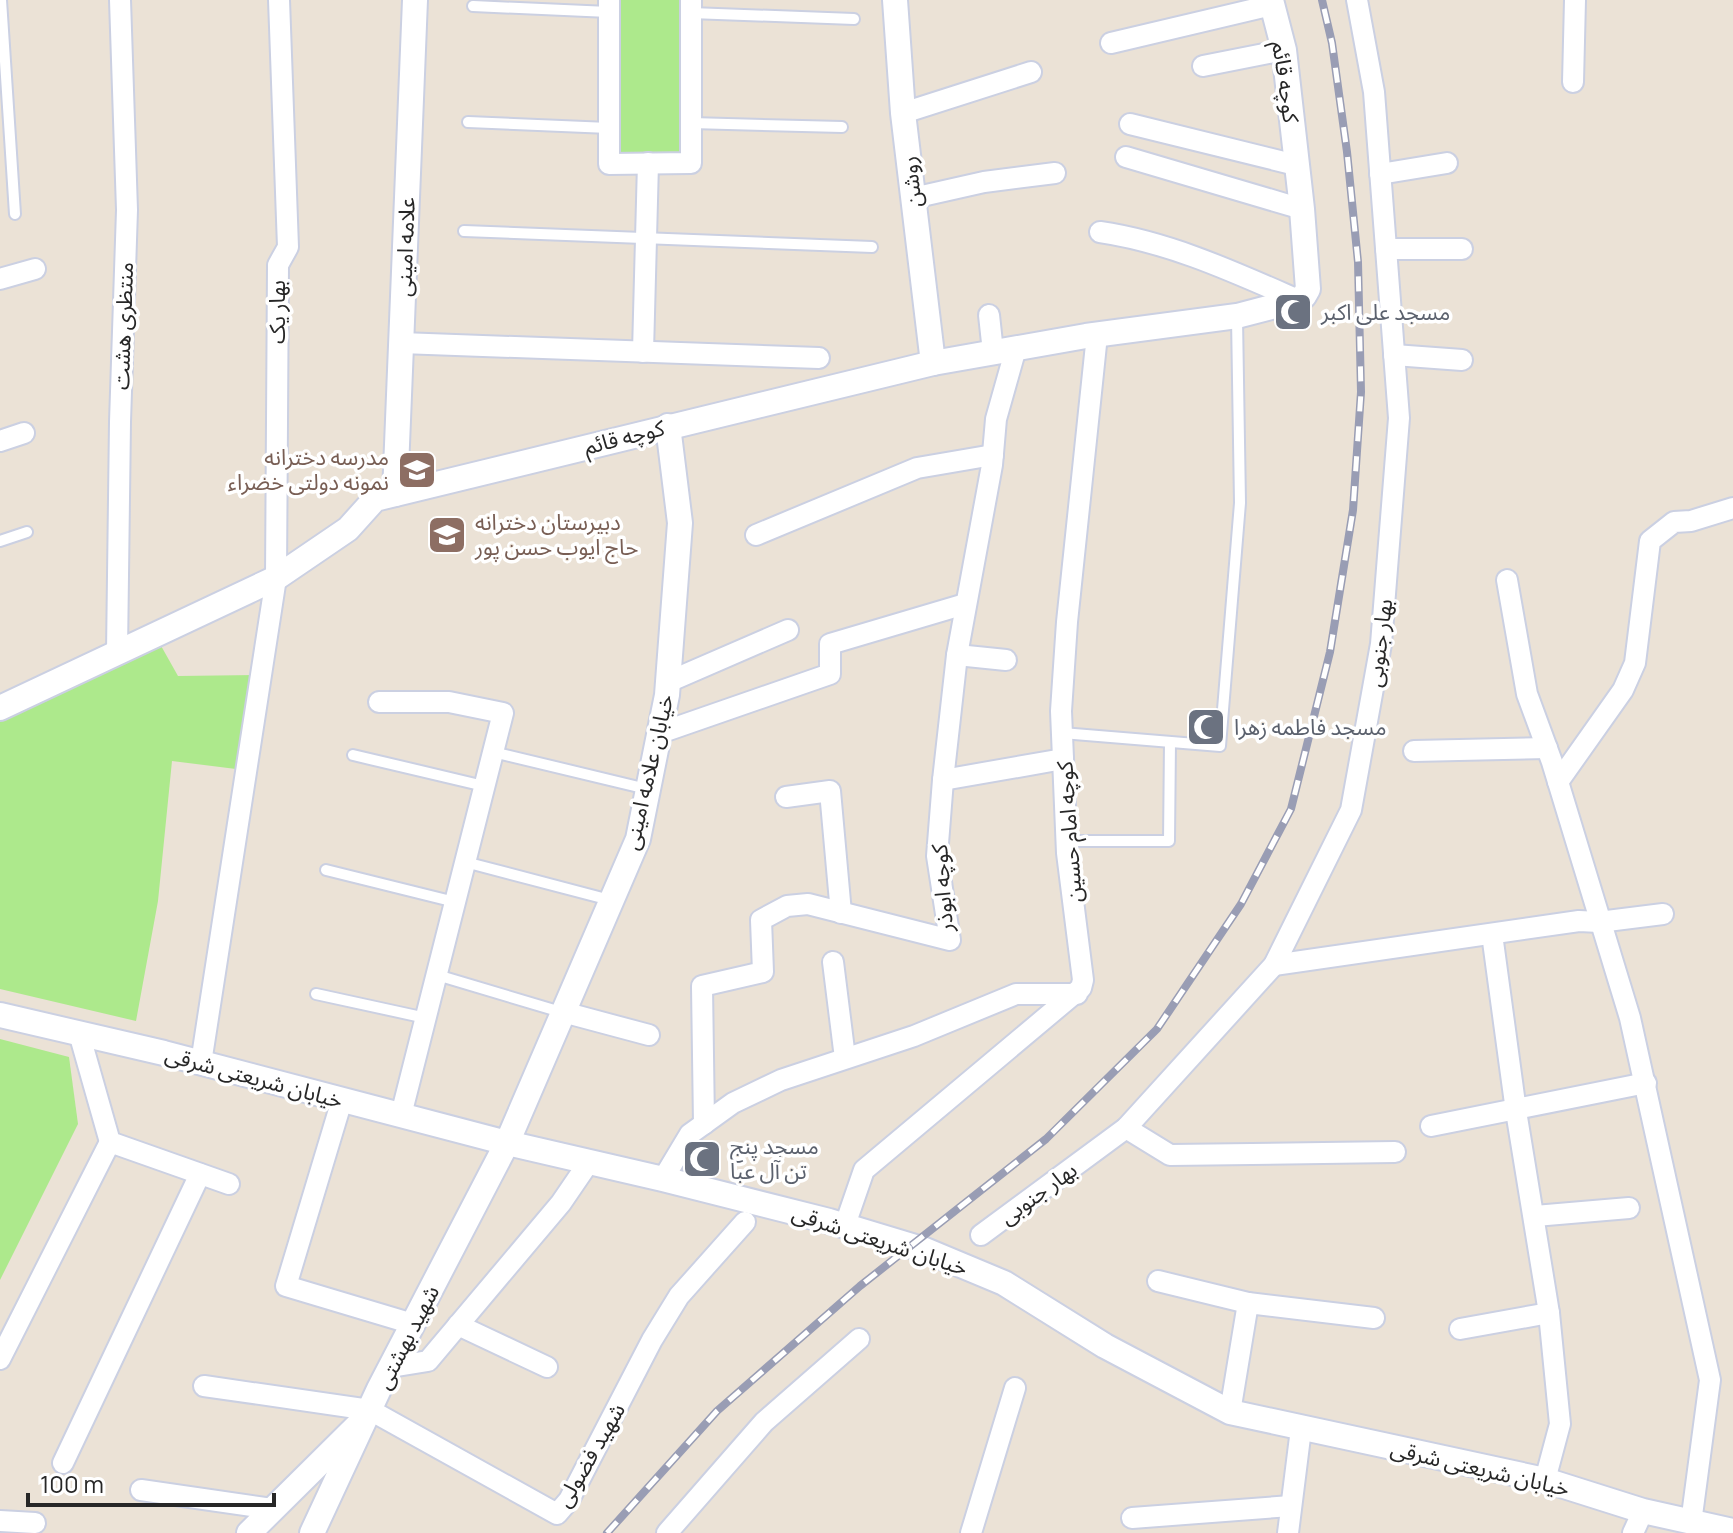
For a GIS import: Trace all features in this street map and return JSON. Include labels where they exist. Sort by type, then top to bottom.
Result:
[{"type":"street","name":"منتظری هشت","points":[[117,652],[127,210],[120,0]]},
{"type":"street","name":"بهار یک","points":[[201,1063],[276,578],[278,265],[288,247],[279,0]]},
{"type":"street","name":"علامه امینی","points":[[395,494],[415,0]]},
{"type":"street","name":"روشن","points":[[895,0],[903,113],[933,363]]},
{"type":"street","name":"بهار جنوبی","points":[[981,1235],[1126,1128],[1274,965],[1351,810],[1381,644],[1399,418],[1374,92],[1357,0]]},
{"type":"street","points":[[1573,82],[1575,0]]},
{"type":"street","name":"کوچه قائم","points":[[0,708],[276,578],[348,529],[375,499],[933,363],[1097,335],[1237,316],[1298,300],[1308,289],[1302,209],[1284,50],[1271,2]]},
{"type":"street","points":[[1111,43],[1271,2]]},
{"type":"street","points":[[609,6],[609,164],[691,163],[691,7]]},
{"type":"street","points":[[1203,66],[1284,50]]},
{"type":"street","points":[[903,113],[1031,72]]},
{"type":"street","points":[[1130,124],[1296,165]]},
{"type":"street","points":[[1126,157],[1302,209]]},
{"type":"street","points":[[643,352],[648,163]]},
{"type":"street","points":[[1380,174],[1447,163]]},
{"type":"street","points":[[913,198],[984,182],[1055,173]]},
{"type":"street","points":[[1100,232],[1137,237],[1239,274],[1298,300]]},
{"type":"street","points":[[1386,249],[1462,249]]},
{"type":"street","points":[[0,279],[35,269]]},
{"type":"street","points":[[989,315],[1005,350]]},
{"type":"street","name":"کوچه امام حسین","points":[[1077,994],[1083,980],[1066,841],[1062,733],[1067,622],[1097,335]]},
{"type":"street","points":[[401,343],[819,358]]},
{"type":"street","name":"کوچه ابوذر","points":[[704,1124],[702,986],[763,972],[761,920],[787,906],[808,904],[950,940],[937,856],[943,780],[957,655],[993,455],[1005,350]]},
{"type":"street","points":[[1394,355],[1462,360]]},
{"type":"street","name":"خیابان علامه امینی","points":[[507,1143],[638,839],[668,682],[680,523],[668,426]]},
{"type":"street","points":[[0,441],[24,433]]},
{"type":"street","points":[[756,535],[917,468],[993,455]]},
{"type":"street","points":[[1558,782],[1623,690],[1635,663],[1650,541],[1674,522],[1691,521],[1733,508]]},
{"type":"street","points":[[1507,580],[1527,694],[1558,782],[1630,1018],[1710,1380],[1691,1523]]},
{"type":"street","points":[[660,733],[830,674],[830,644],[965,604]]},
{"type":"street","points":[[668,682],[788,630]]},
{"type":"street","points":[[957,655],[1006,660]]},
{"type":"street","points":[[379,702],[449,702],[503,713],[401,1115]]},
{"type":"street","points":[[1414,751],[1547,748]]},
{"type":"street","points":[[943,780],[1063,759]]},
{"type":"street","points":[[786,797],[830,791],[841,913]]},
{"type":"street","points":[[1274,965],[1579,921],[1599,922],[1663,914]]},
{"type":"street","points":[[1492,934],[1516,1111],[1549,1313],[1560,1424],[1545,1480]]},
{"type":"street","points":[[833,962],[845,1058]]},
{"type":"street","points":[[663,1179],[690,1134],[733,1103],[781,1080],[914,1036],[1016,994],[1077,994]]},
{"type":"street","points":[[845,1225],[864,1170],[1077,994]]},
{"type":"street","points":[[563,1012],[649,1035]]},
{"type":"street","name":"خیابان شریعتی شرقی","points":[[0,1015],[845,1225],[925,1250],[1004,1283],[1105,1346],[1230,1412],[1545,1480],[1638,1522],[1691,1523],[1733,1531]]},
{"type":"street","points":[[0,1359],[110,1142],[79,1033]]},
{"type":"street","points":[[1431,1126],[1646,1083]]},
{"type":"street","points":[[342,1100],[286,1286],[413,1324]]},
{"type":"street","points":[[1126,1128],[1170,1155],[1395,1152]]},
{"type":"street","points":[[110,1142],[229,1184]]},
{"type":"street","name":"شهید بهشتی","points":[[312,1533],[391,1367],[507,1143]]},
{"type":"street","points":[[391,1367],[428,1361],[561,1203],[589,1162]]},
{"type":"street","points":[[63,1463],[200,1174]]},
{"type":"street","points":[[1535,1216],[1629,1208]]},
{"type":"street","name":"شهید فضولی","points":[[368,1413],[557,1514],[569,1500],[652,1340],[679,1296],[745,1222]]},
{"type":"street","points":[[1158,1281],[1248,1303],[1374,1318]]},
{"type":"street","points":[[1230,1412],[1248,1303]]},
{"type":"street","points":[[1460,1329],[1549,1313]]},
{"type":"street","points":[[458,1325],[547,1367]]},
{"type":"street","points":[[667,1533],[764,1422],[859,1339]]},
{"type":"street","points":[[204,1386],[368,1413]]},
{"type":"street","points":[[971,1533],[1015,1388]]},
{"type":"street","points":[[249,1533],[368,1413]]},
{"type":"street","points":[[1288,1533],[1301,1429]]},
{"type":"street","points":[[141,1490],[272,1509]]},
{"type":"street","points":[[1132,1518],[1291,1506]]},
{"type":"street","points":[[0,1521],[35,1523]]},
{"type":"lane","points":[[1,0],[15,214]]},
{"type":"lane","points":[[473,6],[609,6]]},
{"type":"lane","points":[[691,7],[854,19]]},
{"type":"lane","points":[[468,122],[609,128]]},
{"type":"lane","points":[[691,123],[842,127]]},
{"type":"lane","points":[[464,231],[872,247]]},
{"type":"lane","points":[[1062,733],[1220,746],[1240,503],[1237,316]]},
{"type":"lane","points":[[0,541],[27,532]]},
{"type":"lane","points":[[1066,841],[1169,841],[1170,742]]},
{"type":"lane","points":[[493,752],[648,790]]},
{"type":"lane","points":[[353,755],[484,786]]},
{"type":"lane","points":[[465,862],[611,901]]},
{"type":"lane","points":[[326,870],[455,902]]},
{"type":"lane","points":[[437,975],[563,1012]]},
{"type":"lane","points":[[316,994],[426,1018]]},
{"type":"green space","points":[[618,0],[682,0],[682,153],[618,153]]},
{"type":"green space","points":[[160,644],[178,676],[257,675],[244,770],[172,761],[158,901],[136,1021],[0,989],[0,715]]},
{"type":"green space","points":[[0,1039],[69,1057],[78,1124],[0,1280]]},
{"type":"railway","points":[[607,1533],[717,1411],[860,1286],[1046,1139],[1157,1029],[1241,904],[1291,809],[1330,652],[1353,510],[1361,392],[1358,262],[1347,152],[1332,43],[1322,0]]},
{"type":"place","name":"مسجد علی اکبر","points":[[1293,312]]},
{"type":"place","name":"مدرسه دخترانه نمونه دولتی خضراء","points":[[417,470]]},
{"type":"place","name":"دبیرستان دخترانه حاج ایوب حسن پور","points":[[447,535]]},
{"type":"place","name":"مسجد فاطمه زهرا","points":[[1206,727]]},
{"type":"place","name":"مسجد پنج تن آل عبا","points":[[702,1159]]}]
